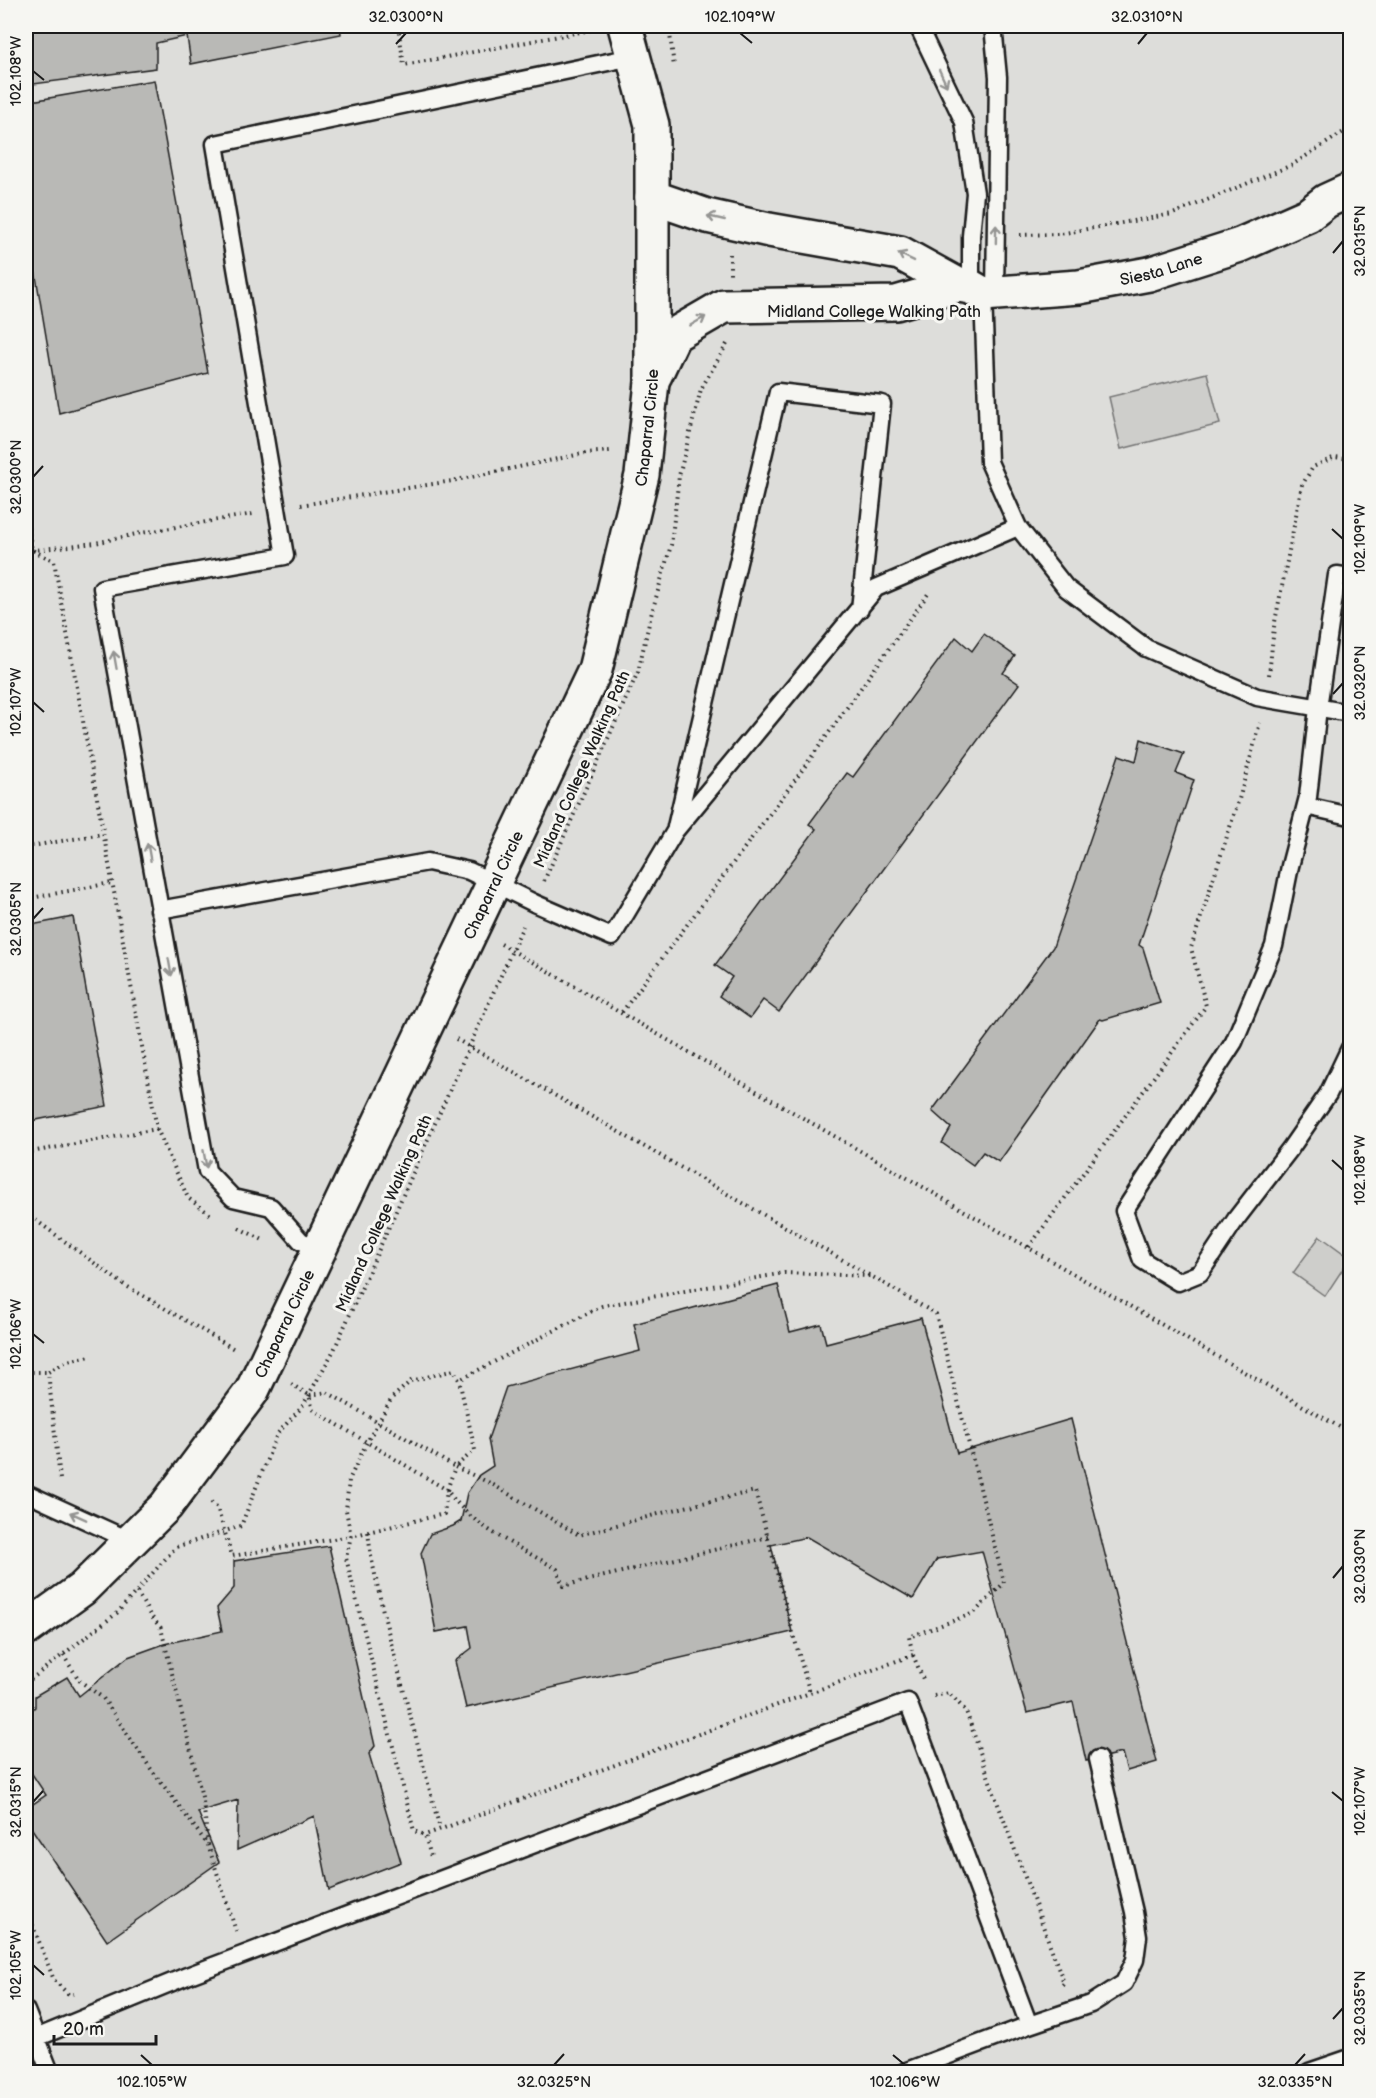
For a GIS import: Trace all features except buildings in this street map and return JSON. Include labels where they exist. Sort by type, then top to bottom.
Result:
[{"type":"street","name":"Chaparral Circle","points":[[26,1629],[82,1589],[166,1506],[252,1391],[594,670],[642,475],[652,382],[652,125],[632,57],[626,26]]},
{"type":"street","name":"Siesta Lane","points":[[652,382],[674,335],[724,306],[738,315],[896,303],[977,290],[1079,287],[1149,274],[1240,245],[1308,215],[1326,201],[1350,190]]},
{"type":"street","points":[[652,197],[732,222],[900,253],[977,290]]},
{"type":"lane","points":[[918,26],[964,122],[975,193],[971,236],[989,462],[1018,527],[1066,588],[1146,648],[1257,697],[1350,713]]},
{"type":"lane","points":[[977,290],[998,77],[993,26]]},
{"type":"lane","points":[[320,1249],[301,1241],[271,1207],[233,1198],[207,1171],[102,588],[285,556],[215,144],[632,57]]},
{"type":"lane","points":[[675,831],[778,392],[882,405],[860,609]]},
{"type":"lane","points":[[159,910],[428,861],[469,871],[534,903],[612,937],[675,831],[876,588],[1018,527]]},
{"type":"lane","points":[[1350,577],[1337,575],[1306,806],[1290,866],[1274,946],[1233,1042],[1124,1211],[1142,1260],[1178,1282],[1200,1273],[1236,1219],[1328,1095],[1350,1048]]},
{"type":"lane","points":[[1306,806],[1350,816]]},
{"type":"lane","points":[[26,1493],[131,1541]]},
{"type":"lane","points":[[36,2038],[187,1976],[908,1702],[1029,2025]]},
{"type":"lane","points":[[904,2073],[1091,2004],[1124,1983],[1135,1960],[1138,1936],[1098,1759]]},
{"type":"lane","points":[[26,2011],[50,2073]]},
{"type":"lane","points":[[1309,2073],[1350,2058]]},
{"type":"path","points":[[398,26],[404,65],[592,30]]},
{"type":"path","points":[[732,222],[729,266],[738,315]]},
{"type":"path","name":"Midland College Walking Path","points":[[26,1683],[117,1613],[176,1547],[241,1526],[277,1434],[302,1407],[334,1350],[438,1120],[468,1045],[638,672],[671,545],[682,464],[701,388],[738,315]]},
{"type":"path","points":[[26,551],[95,543],[278,509],[452,481],[586,453],[627,451],[682,464]]},
{"type":"path","points":[[1029,1247],[1206,1006],[1191,948],[1240,796],[1266,699],[1274,627],[1302,485],[1313,467],[1335,457],[1350,459]]},
{"type":"path","points":[[26,516],[32,550]]},
{"type":"path","points":[[32,550],[54,561],[157,1129],[188,1198],[204,1212],[214,1216]]},
{"type":"path","points":[[622,1012],[798,776],[935,586]]},
{"type":"path","points":[[26,847],[102,834]]},
{"type":"path","points":[[26,899],[111,883]]},
{"type":"path","points":[[471,929],[513,949],[1349,1432],[1350,1414]]},
{"type":"path","points":[[185,1481],[218,1507],[232,1556],[351,1536],[444,1514],[447,1490],[455,1467],[475,1450],[459,1380],[454,1370],[411,1381],[392,1398],[349,1480],[346,1510],[351,1536],[346,1558],[414,1832],[426,1835],[913,1655],[909,1637],[974,1613],[1004,1583],[936,1314],[468,1045],[426,1024]]},
{"type":"path","points":[[26,1154],[157,1129]]},
{"type":"path","points":[[26,1213],[123,1284],[309,1395],[327,1392],[455,1467],[490,1483],[579,1535],[755,1491],[810,1693]]},
{"type":"path","points":[[234,1226],[273,1245]]},
{"type":"path","points":[[459,1380],[602,1306],[784,1273],[871,1276]]},
{"type":"path","points":[[26,1372],[48,1372],[67,1361],[91,1356]]},
{"type":"path","points":[[48,1372],[60,1481]]},
{"type":"path","points":[[309,1395],[313,1410],[447,1490],[458,1506],[483,1526],[557,1569],[563,1586],[768,1537]]},
{"type":"path","points":[[368,1532],[370,1556],[384,1616],[440,1829]]},
{"type":"path","points":[[137,1592],[150,1615],[161,1628],[203,1801],[208,1845],[238,1937]]},
{"type":"path","points":[[63,1655],[80,1681],[103,1698],[151,1769],[208,1845]]},
{"type":"path","points":[[421,1863],[431,1858],[426,1835]]},
{"type":"path","points":[[26,1908],[54,1980],[69,1995],[79,1994]]},
{"type":"shaded area","points":[[26,26],[1350,26],[1350,2072],[26,2072]]},
{"type":"shaded area","points":[[1207,373],[1220,424],[1121,449],[1109,397]]},
{"type":"shaded area","points":[[1320,1236],[1350,1258],[1325,1296],[1293,1273]]}]
